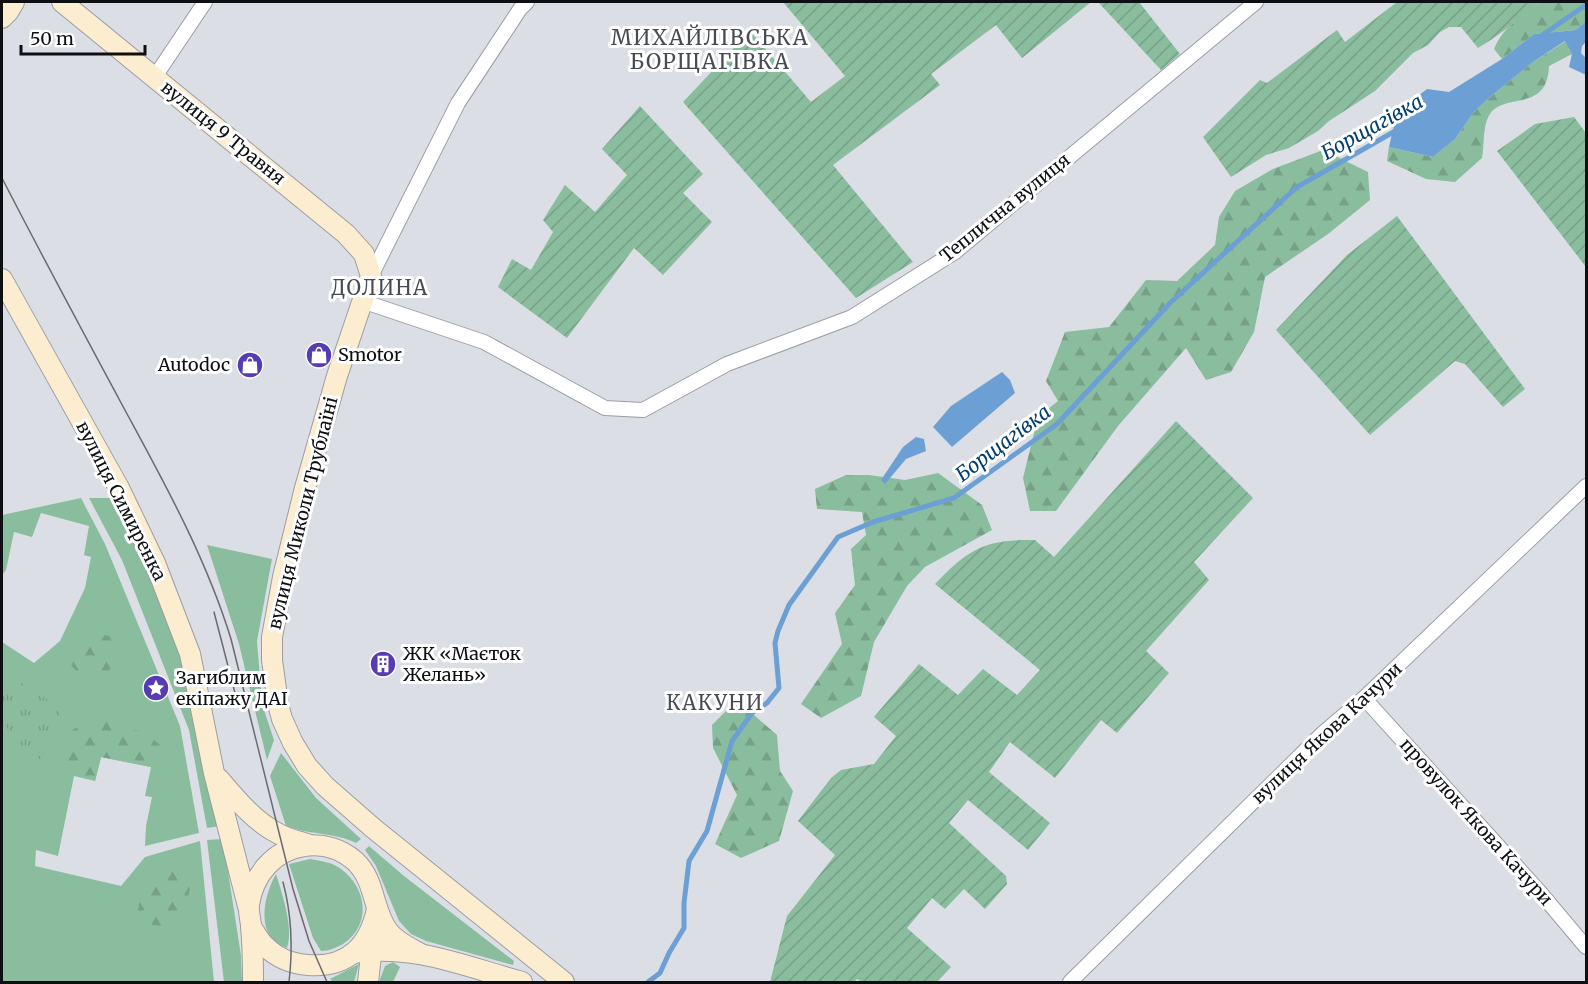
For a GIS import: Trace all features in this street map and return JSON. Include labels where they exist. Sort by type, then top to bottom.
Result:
[{"type":"main road","points":[[2,18],[14,2]]},
{"type":"main road","name":"вулиця 9 Травня","points":[[62,2],[346,234],[364,254],[371,276]]},
{"type":"main road","name":"вулиця Миколи Трублаїні","points":[[371,276],[337,376],[308,477],[281,587],[272,637],[272,660],[282,719],[292,743],[325,786],[373,828],[564,982]]},
{"type":"main road","name":"вулиця Симиренка","points":[[2,279],[119,489],[155,563],[190,654],[214,773],[248,906]]},
{"type":"main road","name":"вулиця Симиренка","points":[[214,773],[236,800],[270,828],[279,834],[309,845]]},
{"type":"main road","points":[[254,982],[252,928],[248,906],[255,884],[262,871],[275,856],[291,848],[309,845],[327,846],[340,851],[355,861],[367,874],[373,889],[375,918],[363,952],[368,982]]},
{"type":"main road","points":[[375,918],[399,941],[422,954]]},
{"type":"main road","points":[[252,928],[264,946],[291,962],[304,965],[331,965],[363,952],[383,949],[422,954],[522,982]]},
{"type":"street","points":[[154,78],[206,2]]},
{"type":"street","name":"вулиця Миколи Трублаїні","points":[[371,276],[458,103],[520,9],[527,2]]},
{"type":"street","name":"Теплична вулиця","points":[[362,301],[484,342],[604,408],[643,410],[727,364],[852,317],[955,252],[1256,2]]},
{"type":"street","name":"вулиця Якова Качури","points":[[1070,982],[1323,733],[1364,698],[1587,486]]},
{"type":"street","name":"провулок Якова Качури","points":[[1364,698],[1587,947]]},
{"type":"green space","points":[[783,2],[1091,2],[1022,58],[996,25],[931,74],[940,85],[833,165],[913,262],[856,298],[683,102],[750,31],[811,102],[845,76]]},
{"type":"green space","points":[[1098,2],[1139,2],[1180,54],[1161,70]]},
{"type":"green space","points":[[1397,2],[1541,2],[1503,32],[1478,48],[1461,27],[1449,27],[1440,32],[1428,45],[1413,53],[1375,91],[1329,121],[1318,131],[1289,148],[1266,155],[1231,177],[1203,137],[1260,80],[1267,83],[1337,30],[1345,42]]},
{"type":"green space","points":[[1541,2],[1586,2],[1586,21],[1576,30],[1534,34],[1502,59],[1494,49],[1502,34]]},
{"type":"green space","points":[[1566,41],[1572,54],[1549,66],[1546,82],[1540,91],[1531,97],[1501,105],[1493,111],[1486,124],[1482,158],[1455,182],[1426,179],[1387,161],[1389,147],[1433,157],[1455,139],[1474,112],[1490,97],[1533,62]]},
{"type":"green space","points":[[640,106],[703,174],[683,193],[712,222],[663,275],[634,248],[567,338],[498,287],[512,259],[531,270],[553,232],[543,220],[565,185],[595,212],[627,175],[602,149]]},
{"type":"green space","points":[[1574,117],[1586,133],[1586,267],[1497,151],[1535,124]]},
{"type":"green space","points":[[1323,150],[1368,172],[1370,200],[1328,234],[1265,277],[1254,332],[1231,372],[1206,380],[1186,348],[1118,426],[1056,511],[1030,511],[1023,478],[1038,417],[1058,401],[1046,381],[1065,332],[1109,327],[1146,280],[1177,281],[1215,245],[1219,217],[1235,191],[1273,169]]},
{"type":"green space","points":[[1397,216],[1525,389],[1503,407],[1465,364],[1455,361],[1370,435],[1276,330],[1347,255]]},
{"type":"green space","points":[[1176,421],[1253,498],[1194,562],[1209,580],[1146,651],[1169,673],[1117,733],[1101,720],[1055,778],[1010,742],[989,772],[1050,823],[1028,850],[968,800],[949,823],[1006,876],[1007,884],[985,909],[964,889],[945,909],[932,898],[907,928],[951,967],[937,982],[862,982],[857,979],[854,982],[770,982],[787,916],[835,855],[798,821],[831,778],[841,770],[874,764],[896,736],[874,717],[919,664],[958,695],[983,669],[1017,695],[1040,670],[935,584],[969,554],[979,548],[1003,541],[1035,540],[1054,557]]},
{"type":"green space","points":[[938,473],[982,505],[992,530],[925,567],[907,586],[874,642],[861,696],[821,718],[801,704],[842,644],[835,613],[855,585],[851,549],[866,535],[862,512],[817,509],[815,489],[846,475],[869,475],[905,480]]},
{"type":"green space","points":[[81,498],[105,544],[180,726],[199,833],[145,846],[146,826],[152,797],[145,796],[151,767],[101,757],[95,781],[74,776],[58,856],[36,850],[35,866],[121,886],[145,857],[200,841],[214,982],[2,982],[2,642],[34,663],[60,641],[85,588],[91,557],[84,555],[89,526],[41,513],[32,537],[14,532],[6,570],[2,575],[2,515]]},
{"type":"green space","points":[[89,498],[116,498],[151,565],[180,648],[220,826],[207,828],[189,730],[122,560]]},
{"type":"green space","points":[[207,545],[272,559],[257,641],[262,704],[274,740],[267,760],[239,644]]},
{"type":"green space","points":[[98,633],[119,639],[116,660],[103,679],[81,676],[67,661],[81,634]]},
{"type":"green space","points":[[15,679],[61,708],[52,746],[36,763],[20,755],[2,717],[2,694]]},
{"type":"green space","points":[[737,700],[777,735],[780,771],[793,791],[779,841],[741,858],[715,844],[737,795],[713,748],[712,725]]},
{"type":"green space","points":[[107,721],[146,733],[161,746],[151,767],[101,757],[95,781],[72,771],[58,756],[73,729]]},
{"type":"green space","points":[[281,753],[316,798],[361,839],[356,843],[348,839],[286,826],[270,776]]},
{"type":"green space","points":[[223,839],[241,956],[242,982],[224,982],[207,840]]},
{"type":"green space","points":[[369,846],[514,961],[513,965],[426,941],[411,934],[399,921],[376,866],[365,850]]},
{"type":"green space","points":[[310,859],[330,863],[341,869],[356,886],[363,906],[359,927],[352,936],[343,944],[321,951],[313,938],[289,864]]},
{"type":"green space","points":[[165,868],[191,877],[187,909],[174,928],[152,925],[138,910],[144,878]]},
{"type":"green space","points":[[276,874],[288,921],[287,948],[274,941],[266,925],[266,898]]},
{"type":"green space","points":[[393,962],[400,967],[393,982],[379,982],[385,966]]},
{"type":"green space","points":[[359,964],[354,982],[333,982],[330,979]]},
{"type":"water","points":[[1586,21],[1586,42],[1582,46],[1581,53],[1586,58],[1586,75],[1569,67],[1572,54],[1565,41],[1533,62],[1490,97],[1474,112],[1455,139],[1433,157],[1389,147],[1397,112],[1427,89],[1449,92],[1502,59],[1534,34],[1576,30]]},
{"type":"water","points":[[1002,372],[1010,380],[1015,393],[952,447],[933,427],[951,406]]},
{"type":"water","points":[[916,437],[924,439],[926,451],[906,459],[885,484],[881,480],[903,447]]},
{"type":"waterway","name":"Борщагівка","points":[[1541,36],[1586,5]]},
{"type":"waterway","name":"Борщагівка","points":[[648,982],[660,973],[684,928],[684,903],[689,861],[707,831],[732,741],[752,713],[767,703],[779,688],[775,643],[789,605],[838,537],[873,522],[954,498],[1057,424],[1170,303],[1297,187],[1397,130]]},
{"type":"tram line","points":[[2,178],[170,495],[210,580],[231,639],[293,889],[309,941],[327,982]]},
{"type":"tram line","points":[[214,612],[235,693]]},
{"type":"tram line","points":[[283,882],[291,932],[289,982]]},
{"type":"place","name":"Smotor","points":[[319,355]]},
{"type":"place","name":"Autodoc","points":[[250,365]]},
{"type":"place","name":"ЖК «Маєток Желань»","points":[[383,664]]},
{"type":"place","name":"Загиблим екіпажу ДАІ","points":[[156,688]]},
{"type":"district","name":"МИХАЙЛІВСЬКА БОРЩАГІВКА","points":[[710,50]]},
{"type":"district","name":"ДОЛИНА","points":[[380,288]]},
{"type":"district","name":"КАКУНИ","points":[[715,703]]}]
